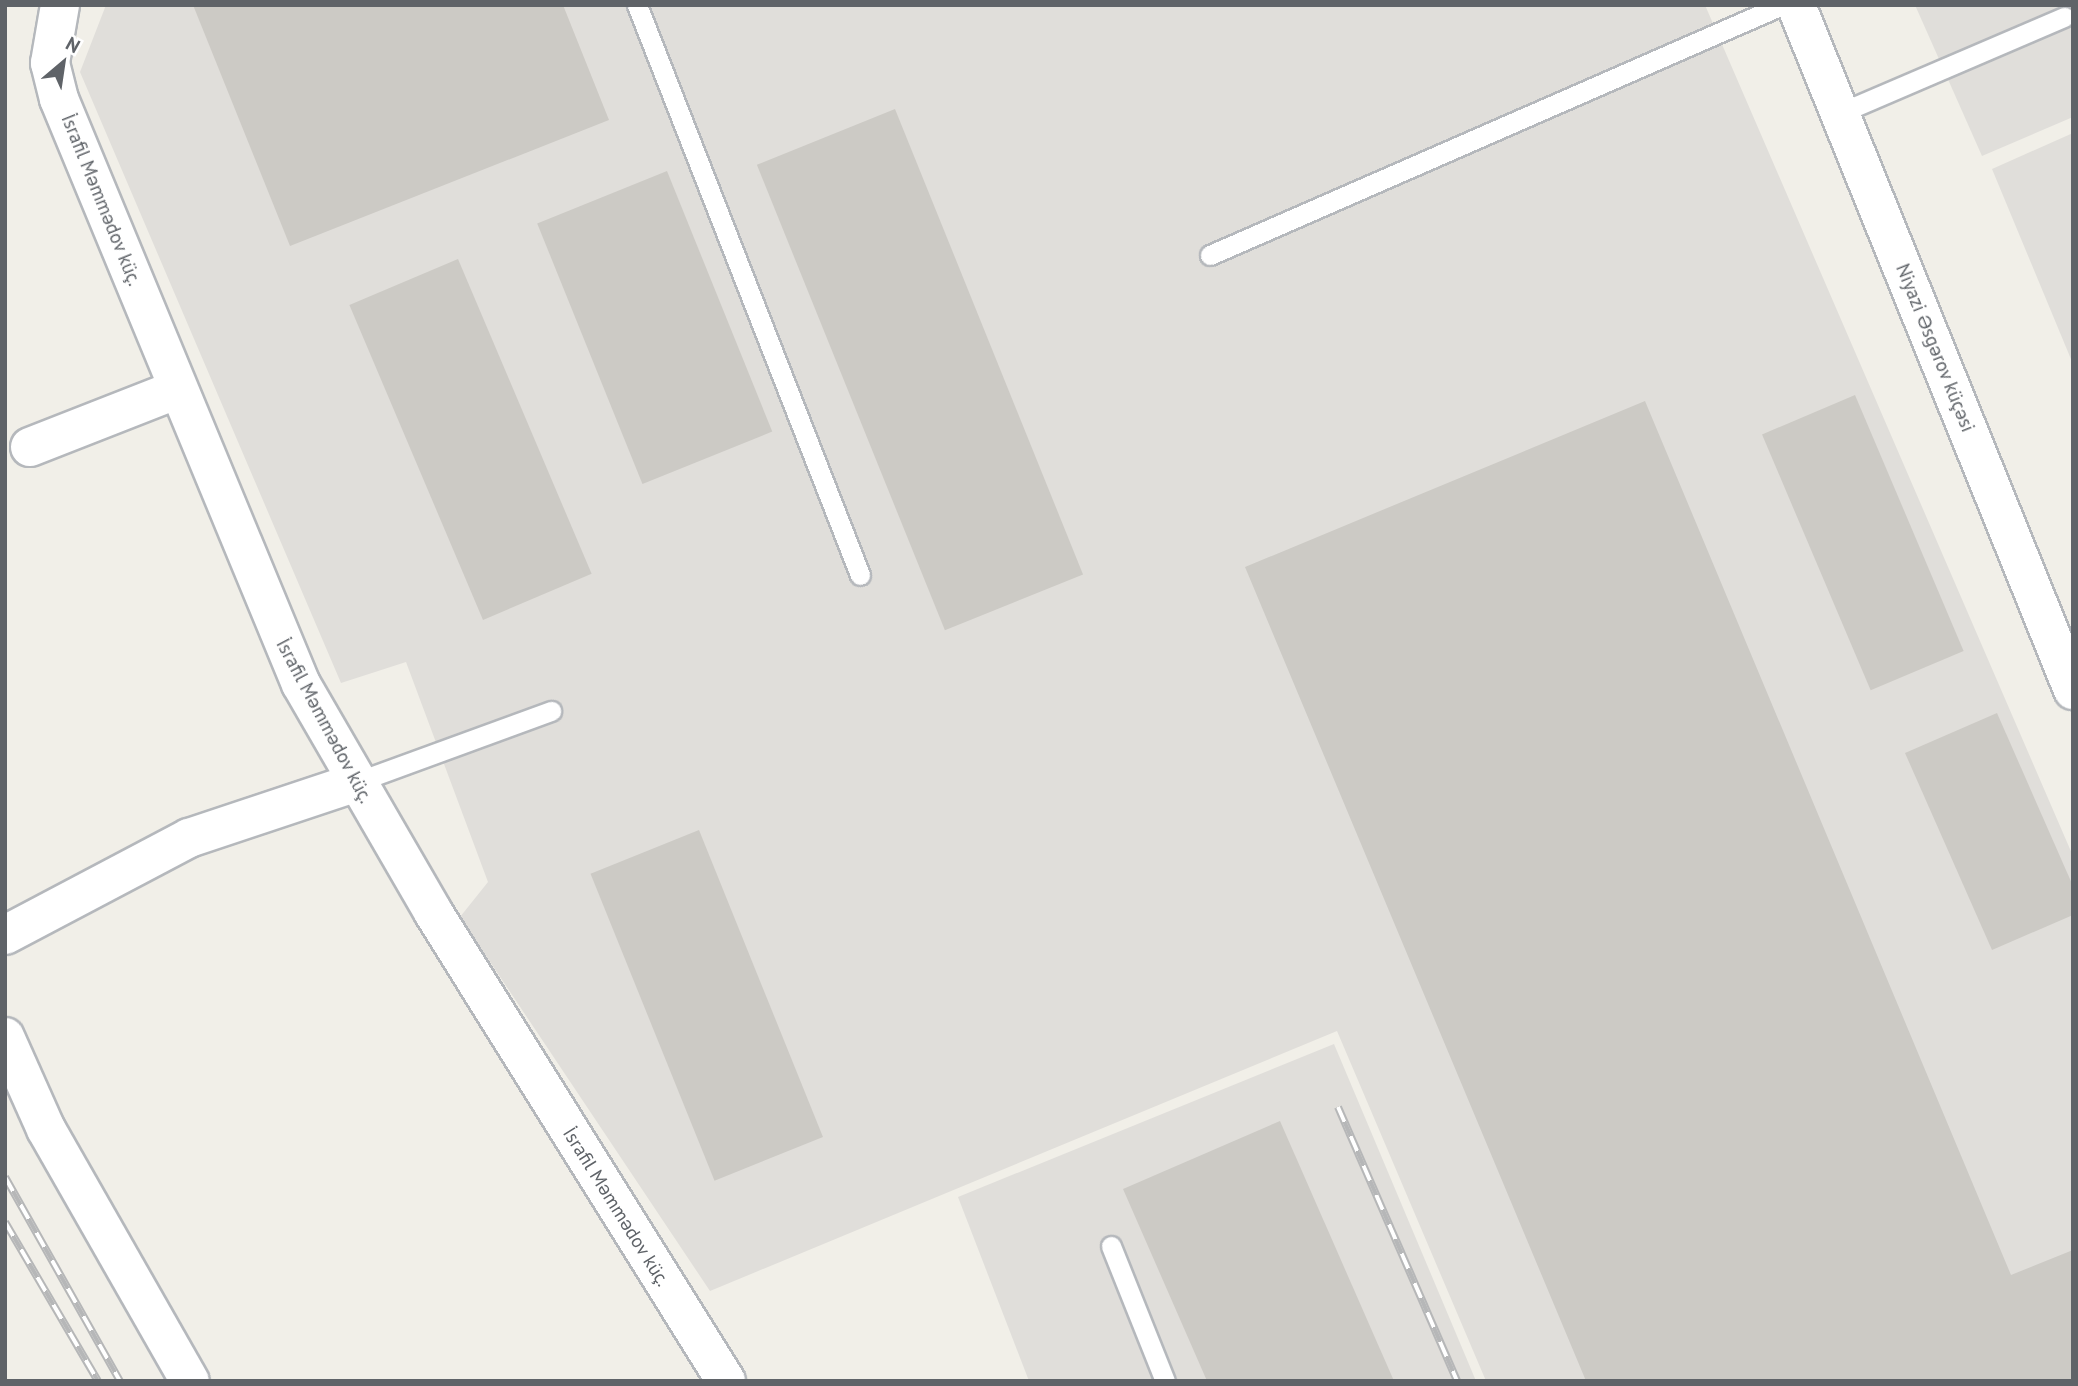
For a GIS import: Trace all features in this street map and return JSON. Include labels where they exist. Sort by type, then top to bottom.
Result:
[{"type":"street","name":"İsrafil Məmmədov küç.","points":[[60,5],[50,63],[59,99],[263,600],[355,783],[726,1381]]},
{"type":"street","name":"Niyazi Əsgərov küçəsi","points":[[1796,5],[2073,690]]},
{"type":"street","points":[[30,447],[178,389]]},
{"type":"street","points":[[5,934],[189,838],[355,783]]},
{"type":"street","points":[[5,1037],[46,1129],[190,1381]]},
{"type":"lane","points":[[638,5],[860,575]]},
{"type":"lane","points":[[1210,256],[1783,5]]},
{"type":"lane","points":[[1840,113],[2064,17]]},
{"type":"lane","points":[[355,783],[551,711]]},
{"type":"lane","points":[[1111,1246],[1165,1381]]},
{"type":"shaded area","points":[[106,5],[1705,5],[2073,856],[2073,1381],[1486,1381],[1337,1031],[710,1291],[460,917],[488,882],[406,662],[341,683],[80,72]]},
{"type":"shaded area","points":[[1915,5],[2073,5],[2073,117],[1982,156]]},
{"type":"shaded area","points":[[2073,133],[2073,364],[1992,169]]},
{"type":"shaded area","points":[[1334,1044],[1476,1381],[1029,1381],[958,1197]]},
{"type":"building","points":[[193,5],[563,5],[609,120],[290,246]]},
{"type":"building","points":[[895,109],[1083,574],[945,630],[757,165]]},
{"type":"building","points":[[667,171],[772,432],[642,484],[537,223]]},
{"type":"building","points":[[458,259],[592,574],[483,620],[349,305]]},
{"type":"building","points":[[1855,395],[1964,651],[1871,690],[1762,434]]},
{"type":"building","points":[[1645,401],[2011,1275],[2073,1250],[2073,1381],[1586,1381],[1245,567]]},
{"type":"building","points":[[1997,713],[2073,886],[2073,915],[1992,950],[1905,753]]},
{"type":"building","points":[[699,830],[823,1137],[715,1181],[591,874]]},
{"type":"building","points":[[1280,1121],[1394,1381],[1207,1381],[1123,1189]]},
{"type":"railway","points":[[1338,1107],[1457,1381]]},
{"type":"railway","points":[[5,1177],[120,1381]]},
{"type":"railway","points":[[5,1222],[98,1381]]}]
